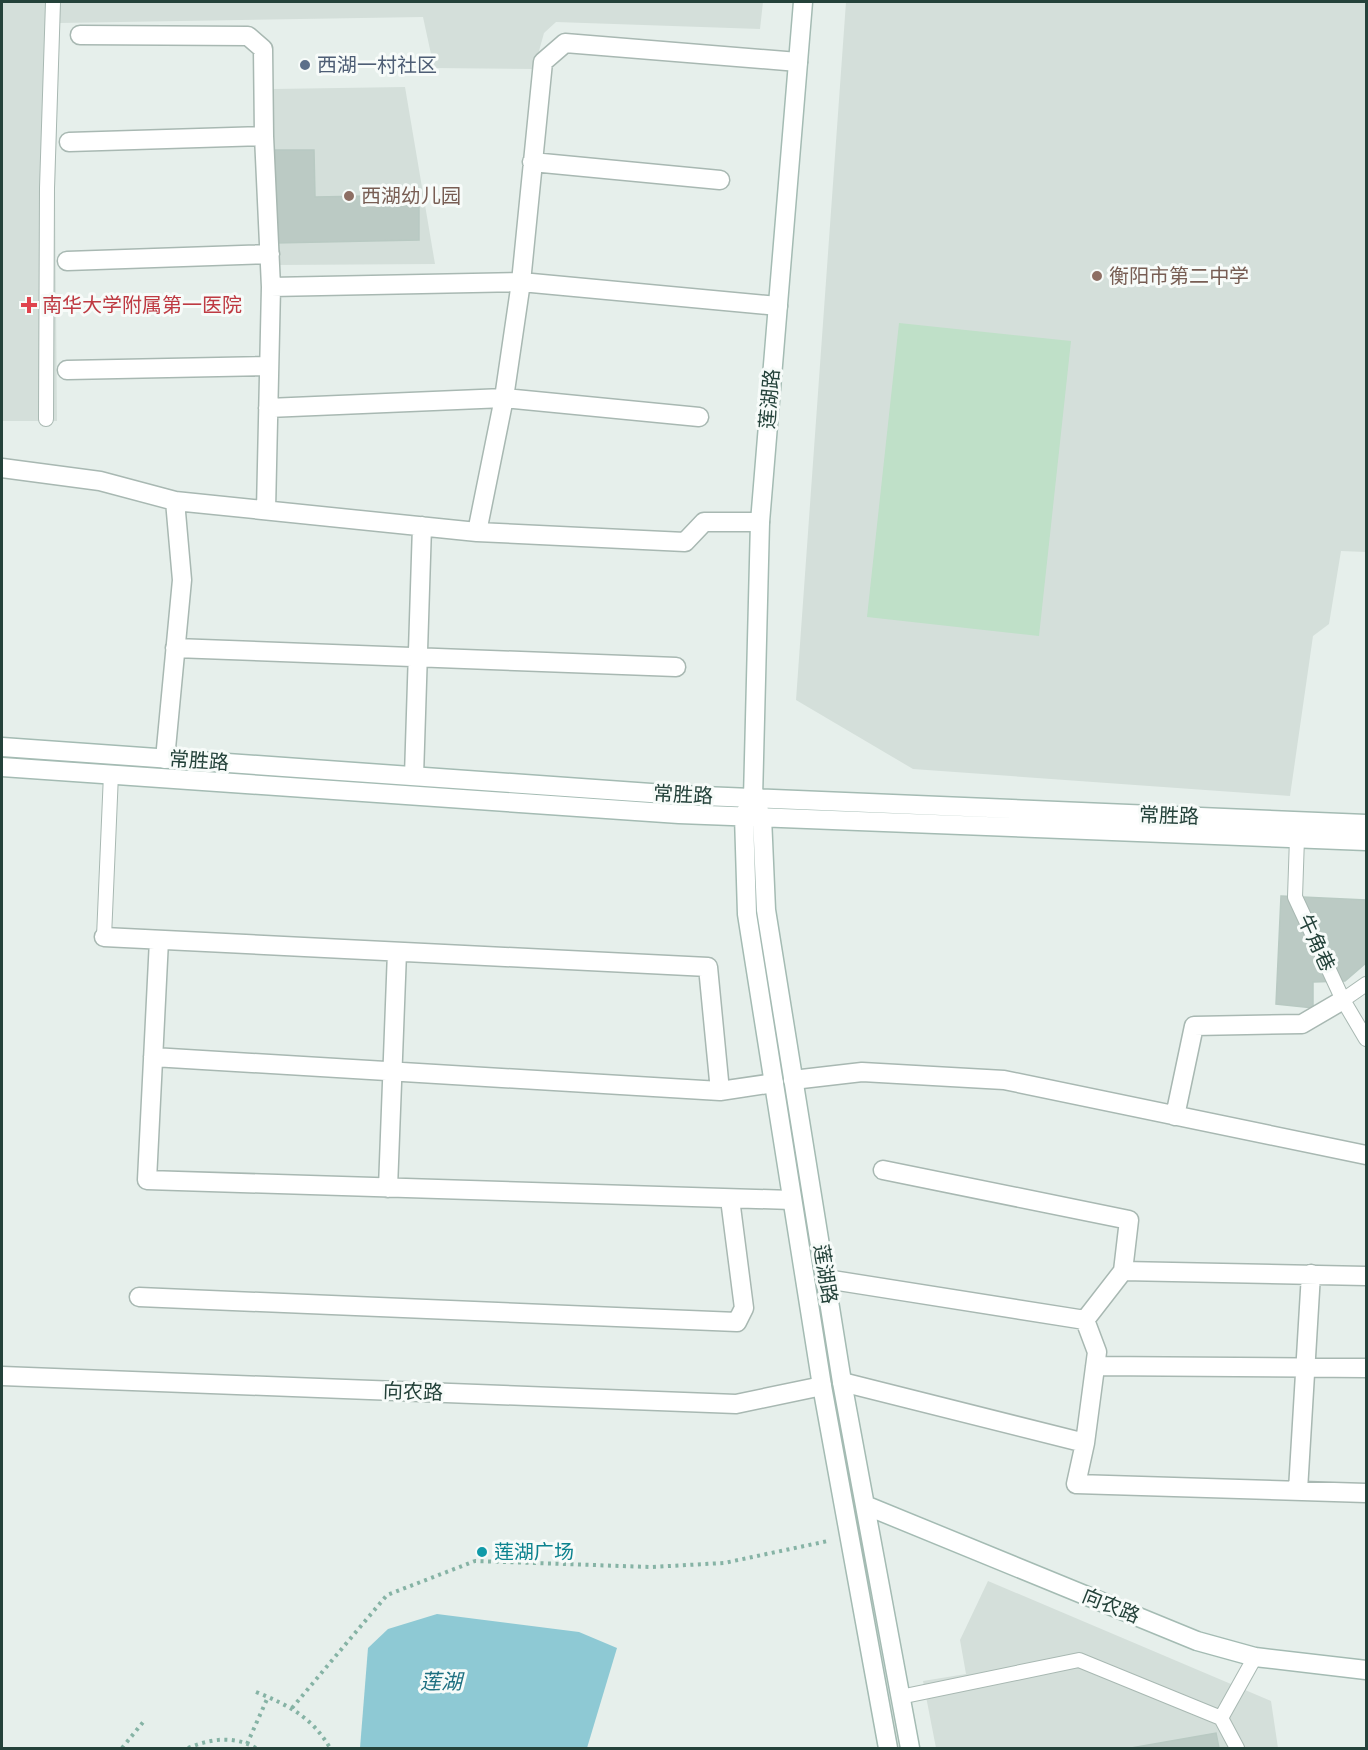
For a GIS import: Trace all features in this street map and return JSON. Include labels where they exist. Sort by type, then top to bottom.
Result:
[{"type":"street","name":"莲湖路","points":[[803,2],[760,522],[753,817],[747,914],[822,1386],[888,1749]]},
{"type":"street","points":[[81,35],[248,36],[263,49],[264,136],[271,287],[266,510]]},
{"type":"street","points":[[477,531],[504,398],[521,282],[543,62],[565,43],[798,62]]},
{"type":"street","points":[[69,142],[264,136]]},
{"type":"street","points":[[532,162],[720,180]]},
{"type":"street","points":[[67,261],[270,254]]},
{"type":"street","points":[[271,287],[521,282],[778,306]]},
{"type":"street","points":[[67,370],[270,366]]},
{"type":"street","points":[[268,408],[504,398],[699,417]]},
{"type":"street","points":[[2,468],[100,481],[174,501],[477,531],[685,542],[704,522],[760,522]]},
{"type":"street","points":[[165,759],[182,580],[174,501]]},
{"type":"street","points":[[414,776],[422,526]]},
{"type":"street","points":[[175,648],[676,667]]},
{"type":"street","name":"常胜路","points":[[2,747],[667,795],[1366,824]]},
{"type":"street","name":"常胜路","points":[[2,767],[667,813],[1366,841]]},
{"type":"street","name":"莲湖路","points":[[753,817],[842,1382],[910,1749]]},
{"type":"street","points":[[104,937],[708,967],[720,1091]]},
{"type":"street","points":[[159,940],[147,1180],[792,1200]]},
{"type":"street","points":[[388,1188],[397,952]]},
{"type":"street","points":[[1175,1116],[1194,1026],[1302,1024],[1343,1000]]},
{"type":"street","points":[[153,1057],[720,1091],[774,1083]]},
{"type":"street","points":[[793,1080],[862,1072],[1004,1080],[1366,1155]]},
{"type":"street","points":[[883,1170],[1128,1220],[1123,1271],[1085,1320]]},
{"type":"street","points":[[140,1297],[737,1322],[744,1308],[730,1199]]},
{"type":"street","points":[[1123,1271],[1366,1276]]},
{"type":"street","points":[[1298,1490],[1311,1274]]},
{"type":"street","points":[[826,1279],[1085,1320]]},
{"type":"street","points":[[1085,1320],[1097,1352],[1085,1443],[1076,1484],[1366,1493]]},
{"type":"street","points":[[1095,1366],[1366,1368]]},
{"type":"street","name":"向农路","points":[[2,1376],[736,1404],[822,1386]]},
{"type":"street","points":[[842,1382],[1085,1443]]},
{"type":"street","name":"向农路","points":[[865,1505],[1197,1641],[1255,1657],[1366,1670]]},
{"type":"lane","points":[[46,419],[47,188],[53,2]]},
{"type":"lane","points":[[104,937],[111,774]]},
{"type":"lane","name":"牛角巷","points":[[1297,838],[1295,897],[1343,1000],[1366,1039]]},
{"type":"lane","points":[[1343,1000],[1366,984]]},
{"type":"lane","points":[[1221,1718],[1255,1657]]},
{"type":"lane","points":[[900,1697],[1079,1660],[1221,1718],[1236,1749]]},
{"type":"path","points":[[292,1708],[387,1595],[475,1562],[651,1567],[724,1563],[849,1536]]},
{"type":"path","points":[[256,1692],[292,1708],[322,1734],[330,1749]]},
{"type":"path","points":[[247,1744],[268,1697]]},
{"type":"path","points":[[122,1749],[144,1721]]},
{"type":"path","points":[[188,1749],[203,1742],[226,1739],[247,1744],[255,1749]]},
{"type":"shaded area","name":"南华大学附属第一医院","points":[[2,2],[763,2],[760,29],[556,22],[544,33],[534,69],[434,68],[423,17],[60,23],[55,189],[57,421],[2,421]]},
{"type":"shaded area","name":"衡阳市第二中学","points":[[846,2],[1366,2],[1366,552],[1341,551],[1329,624],[1313,636],[1290,796],[913,769],[796,700]]},
{"type":"shaded area","name":"西湖幼儿园","points":[[405,87],[435,264],[277,265],[273,89]]},
{"type":"shaded area","points":[[988,1581],[1271,1701],[1278,1748],[936,1748],[923,1681],[966,1674],[960,1640]]},
{"type":"green space","points":[[899,323],[1071,341],[1039,636],[867,617]]},
{"type":"water","name":"莲湖","points":[[437,1614],[579,1632],[617,1648],[587,1748],[360,1748],[368,1648],[388,1629]]},
{"type":"building","points":[[273,150],[314,150],[315,197],[419,195],[419,240],[275,243]]},
{"type":"building","points":[[1281,896],[1366,900],[1366,963],[1345,981],[1313,982],[1313,1008],[1276,1004]]},
{"type":"building","points":[[1216,1733],[1219,1748],[1131,1748]]},
{"type":"place","name":"西湖一村社区","points":[[305,65]]},
{"type":"place","name":"西湖幼儿园","points":[[349,196]]},
{"type":"place","name":"衡阳市第二中学","points":[[1097,276]]},
{"type":"place","name":"南华大学附属第一医院","points":[[29,305]]},
{"type":"place","name":"莲湖广场","points":[[482,1552]]}]
